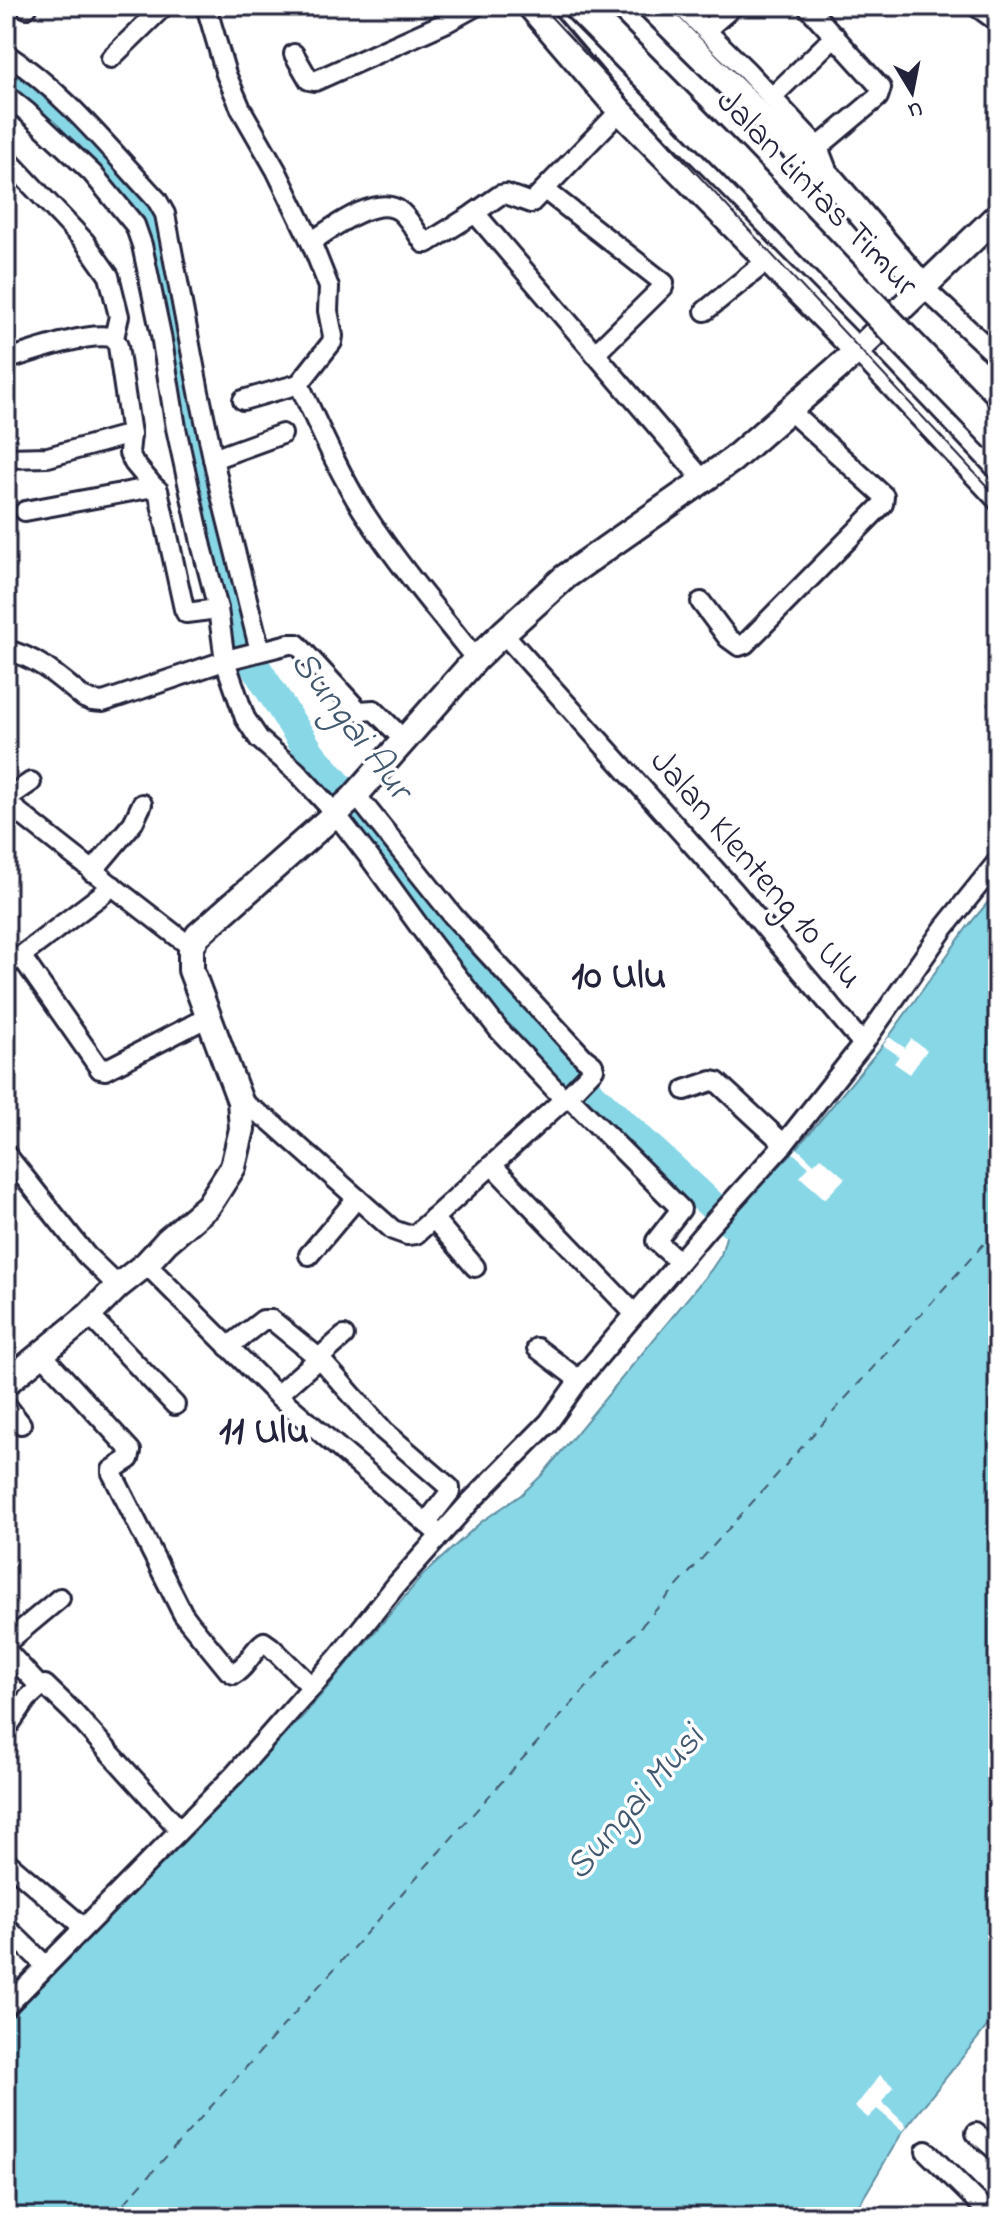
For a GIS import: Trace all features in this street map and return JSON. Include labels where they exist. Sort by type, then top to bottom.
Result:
[{"type":"highway","name":"Jalan Lintas Timur","points":[[579,6],[738,154],[998,411]]},
{"type":"highway","name":"Jalan Lintas Timur","points":[[606,6],[998,437]]},
{"type":"street","points":[[111,58],[164,6]]},
{"type":"street","points":[[294,54],[309,80],[315,81],[434,29],[476,6]]},
{"type":"street","points":[[530,6],[620,111],[857,351],[998,501]]},
{"type":"street","points":[[650,6],[811,153]]},
{"type":"street","points":[[681,6],[772,97],[830,178],[924,288],[998,357]]},
{"type":"street","points":[[706,30],[734,6]]},
{"type":"street","points":[[807,6],[880,85],[881,92],[811,153]]},
{"type":"street","points":[[976,6],[998,22]]},
{"type":"street","points":[[208,7],[226,74],[241,109],[276,170],[329,287],[332,342],[299,384],[243,400]]},
{"type":"street","points":[[772,97],[835,36]]},
{"type":"street","points":[[6,54],[57,94],[146,209]]},
{"type":"street","points":[[6,95],[92,173],[146,209],[165,214],[213,459],[258,651]]},
{"type":"street","points":[[311,242],[357,213],[373,207],[401,212],[426,243],[502,194],[529,203],[620,111]]},
{"type":"street","points":[[6,158],[85,242],[109,276],[119,316],[114,338],[118,346],[131,434],[129,453],[158,490],[186,613],[218,609]]},
{"type":"street","points":[[545,190],[664,283],[595,354]]},
{"type":"street","points":[[146,209],[135,225],[142,245],[202,547],[245,718],[259,739],[296,771],[345,804],[471,941],[593,1065],[593,1070],[568,1096],[416,1234],[407,1235],[393,1230],[270,1121],[240,1101]]},
{"type":"street","points":[[475,213],[703,480]]},
{"type":"street","points":[[6,1383],[89,1315],[208,1206],[233,1167],[242,1129],[240,1101],[191,970],[191,947],[198,935],[345,804],[476,659],[565,577],[732,460],[857,351],[998,215]]},
{"type":"street","points":[[705,311],[768,260]]},
{"type":"street","points":[[6,360],[58,344],[106,335],[114,338]]},
{"type":"street","points":[[299,384],[347,484],[365,513],[407,574],[476,659]]},
{"type":"street","points":[[701,602],[728,638],[739,646],[745,644],[883,504],[884,496],[789,410]]},
{"type":"street","points":[[6,458],[48,457],[131,434]]},
{"type":"street","points":[[213,459],[282,434]]},
{"type":"street","points":[[25,511],[154,487]]},
{"type":"street","name":"Jalan Klenteng 10 Ulu","points":[[503,633],[734,891],[863,1044],[944,928],[998,861]]},
{"type":"street","points":[[6,650],[39,662],[84,698],[103,702],[258,651],[297,644],[359,711],[374,710],[403,739]]},
{"type":"street","points":[[31,782],[6,800],[92,872],[191,947]]},
{"type":"street","points":[[92,872],[133,823],[142,804]]},
{"type":"street","points":[[345,804],[448,960],[498,1029],[681,1209],[656,1241],[675,1258]]},
{"type":"street","points":[[113,886],[14,961],[100,1069],[112,1068],[210,1016]]},
{"type":"street","points":[[448,960],[471,941]]},
{"type":"street","points":[[6,2007],[235,1774],[311,1686],[433,1529],[549,1422],[579,1380],[784,1144],[863,1044]]},
{"type":"street","points":[[685,1090],[717,1082],[784,1144]]},
{"type":"street","points":[[6,1154],[86,1255],[118,1286]]},
{"type":"street","points":[[492,1165],[631,1310]]},
{"type":"street","points":[[309,1255],[357,1198]]},
{"type":"street","points":[[433,1218],[475,1267]]},
{"type":"street","points":[[146,1264],[277,1395],[433,1529]]},
{"type":"street","points":[[89,1315],[175,1405]]},
{"type":"street","points":[[228,1347],[263,1320],[272,1320],[384,1431],[450,1488],[433,1529]]},
{"type":"street","points":[[277,1395],[344,1336]]},
{"type":"street","points":[[537,1348],[579,1380]]},
{"type":"street","points":[[42,1354],[131,1451],[129,1459],[112,1473],[189,1622],[234,1674],[264,1642],[311,1686]]},
{"type":"street","points":[[6,1405],[21,1424]]},
{"type":"street","points":[[6,1643],[60,1598]]},
{"type":"street","points":[[6,1650],[40,1687]]},
{"type":"street","points":[[9,1725],[27,1699],[45,1685],[179,1829]]},
{"type":"street","points":[[6,1861],[83,1927]]},
{"type":"street","points":[[6,1927],[46,1966]]},
{"type":"street","points":[[976,2133],[998,2152]]},
{"type":"street","points":[[926,2151],[993,2217]]},
{"type":"water","name":"Sungai Musi","points":[[998,890],[998,2013],[903,2131],[852,2217],[6,2217],[6,2020],[304,1715],[423,1575],[481,1522],[521,1495],[542,1475],[711,1270],[721,1255],[730,1222],[738,1209],[797,1148],[883,1045],[968,926]]},
{"type":"pier","points":[[889,1037],[905,1048],[911,1039],[927,1050],[910,1074],[894,1063],[899,1056],[883,1045]]},
{"type":"pier","points":[[797,1148],[814,1164],[821,1157],[845,1178],[825,1199],[800,1177],[809,1167],[793,1153]]},
{"type":"pier","points":[[880,2075],[894,2087],[882,2102],[907,2126],[903,2131],[877,2109],[868,2118],[855,2107]]},
{"type":"waterway","name":"Sungai Aur","points":[[6,70],[127,182],[151,213],[161,250],[176,345],[253,663],[311,754],[395,851],[483,984],[547,1054],[730,1222]]},
{"type":"ferry route","points":[[112,2217],[998,1228]]},
{"type":"tram line","points":[[541,6],[998,498]]},
{"type":"district","name":"10 Ulu","points":[[619,977]]},
{"type":"district","name":"11 Ulu","points":[[264,1432]]}]
